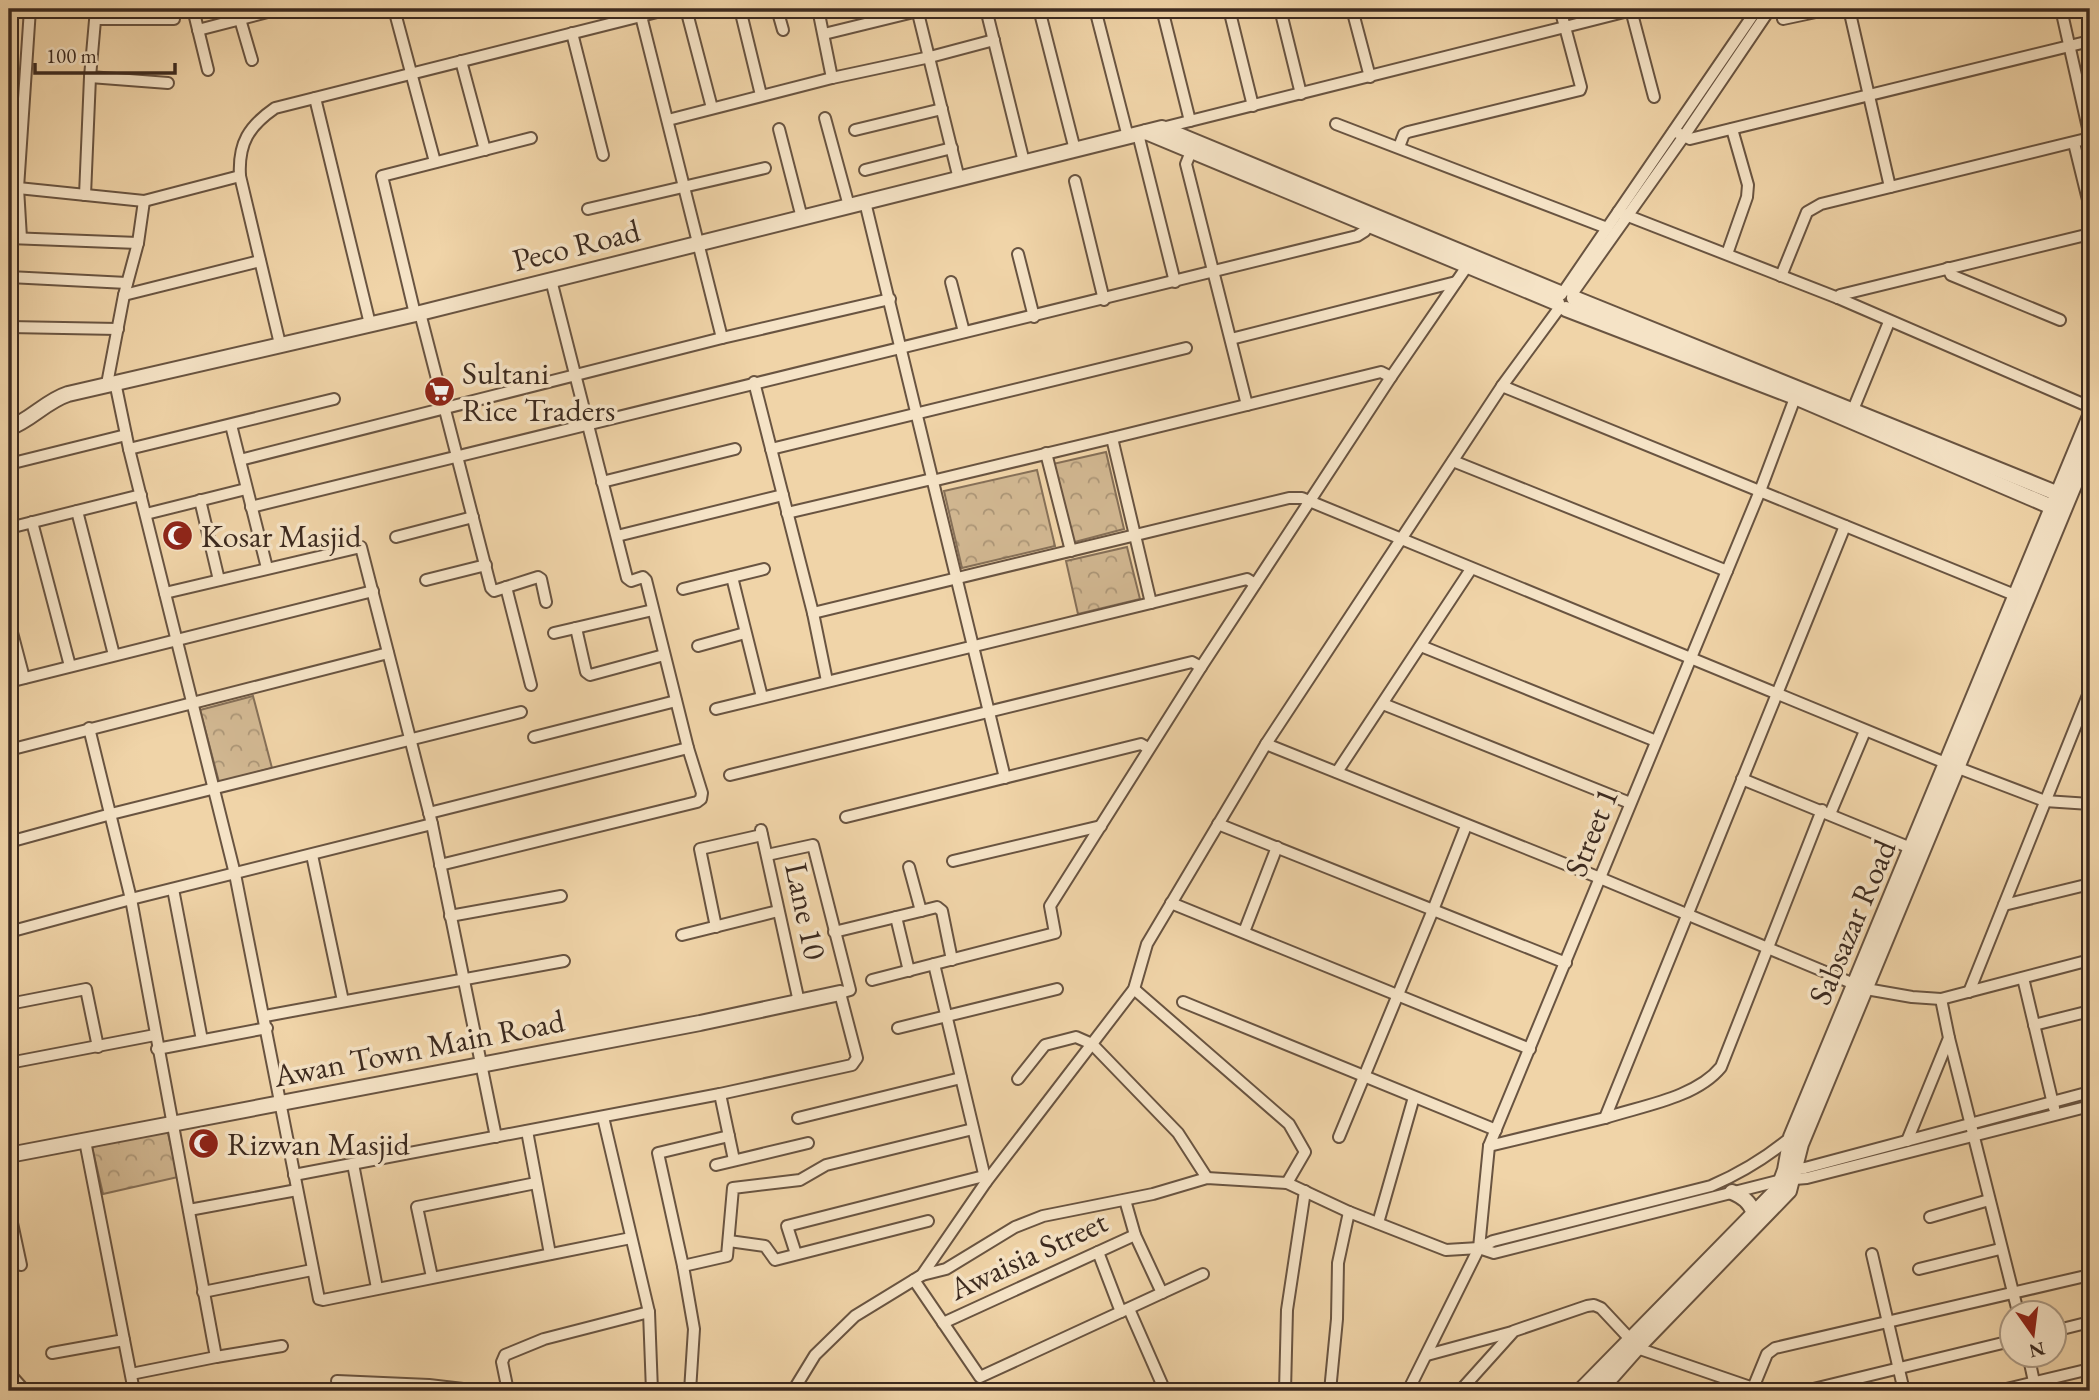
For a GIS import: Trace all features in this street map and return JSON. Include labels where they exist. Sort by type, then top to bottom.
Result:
[{"type":"street","points":[[30,9],[15,238],[138,243]]},
{"type":"street","points":[[193,9],[208,70]]},
{"type":"street","points":[[198,30],[238,14],[279,9]]},
{"type":"street","points":[[394,9],[435,162]]},
{"type":"street","points":[[280,344],[240,176],[240,154],[254,124],[275,108],[641,16],[655,10],[669,9]]},
{"type":"street","points":[[686,9],[712,108]]},
{"type":"street","points":[[740,9],[761,96]]},
{"type":"street","points":[[777,9],[783,30]]},
{"type":"street","points":[[818,9],[832,78]]},
{"type":"street","points":[[986,9],[1024,162]]},
{"type":"street","points":[[1039,9],[1075,150]]},
{"type":"street","points":[[1095,9],[1137,134],[1175,282]]},
{"type":"street","points":[[1162,9],[1190,121]]},
{"type":"street","points":[[1229,9],[1253,106]]},
{"type":"street","points":[[1280,9],[1301,94]]},
{"type":"street","points":[[1352,9],[1370,76]]},
{"type":"street","points":[[1399,146],[1404,134],[1408,132],[1580,90],[1560,9]]},
{"type":"street","points":[[1162,128],[1633,9],[1654,97]]},
{"type":"street","points":[[1679,133],[1757,9]]},
{"type":"street","points":[[918,1277],[985,1179],[1134,989],[1147,944],[1266,744],[1502,386],[1679,133],[1770,9]]},
{"type":"street","points":[[1783,19],[1830,9]]},
{"type":"street","points":[[1849,9],[1890,187]]},
{"type":"street","points":[[1781,276],[1807,212],[1821,204],[2090,137],[2061,9]]},
{"type":"street","points":[[824,34],[918,10],[958,178]]},
{"type":"street","points":[[85,195],[90,77],[96,14],[174,19]]},
{"type":"street","points":[[238,14],[252,60]]},
{"type":"street","points":[[641,16],[722,338]]},
{"type":"street","points":[[572,33],[603,155]]},
{"type":"street","points":[[668,120],[993,40]]},
{"type":"street","points":[[1679,133],[1690,139],[2090,41]]},
{"type":"street","points":[[461,61],[485,150]]},
{"type":"street","points":[[90,77],[168,83]]},
{"type":"street","points":[[315,98],[370,324]]},
{"type":"street","points":[[855,130],[943,109]]},
{"type":"street","points":[[825,118],[849,206]]},
{"type":"street","points":[[1336,124],[1607,228]]},
{"type":"street","points":[[1162,128],[1193,147],[2061,502]]},
{"type":"street","name":"Peco Road","points":[[9,428],[29,419],[57,397],[417,314],[1162,128]]},
{"type":"street","points":[[779,129],[802,218]]},
{"type":"street","points":[[1727,254],[1748,197],[1748,185],[1732,129]]},
{"type":"street","points":[[1137,134],[1193,147]]},
{"type":"street","points":[[531,138],[384,174],[381,178],[493,589],[538,577],[541,579],[546,603]]},
{"type":"street","points":[[2074,143],[2090,208]]},
{"type":"street","points":[[1193,147],[1186,164],[1247,405]]},
{"type":"street","points":[[865,170],[952,148]]},
{"type":"street","points":[[588,209],[765,168]]},
{"type":"street","points":[[18,188],[144,201],[240,176]]},
{"type":"street","points":[[1075,181],[1104,300]]},
{"type":"street","points":[[144,201],[138,243],[124,295],[111,383],[194,702],[235,874],[319,1299],[631,1238]]},
{"type":"street","points":[[865,202],[1005,778]]},
{"type":"street","points":[[1622,214],[1838,298],[2090,407]]},
{"type":"street","points":[[1565,299],[1607,228],[1622,214]]},
{"type":"street","points":[[251,507],[587,423],[1214,273],[1357,236],[1371,221]]},
{"type":"street","points":[[1838,298],[1840,295],[2090,234]]},
{"type":"street","points":[[1018,254],[1034,317]]},
{"type":"street","points":[[124,295],[260,261]]},
{"type":"street","points":[[872,980],[1055,933],[1050,906],[1255,584],[1470,262]]},
{"type":"street","points":[[1948,268],[1951,275],[2060,320]]},
{"type":"street","points":[[9,277],[127,283]]},
{"type":"street","points":[[440,865],[701,799],[702,793],[645,578],[631,581],[627,578],[551,280]]},
{"type":"street","points":[[951,282],[964,332]]},
{"type":"street","points":[[1231,339],[1456,282]]},
{"type":"street","points":[[240,460],[722,338],[890,299]]},
{"type":"street","points":[[1851,415],[1889,322]]},
{"type":"street","points":[[9,327],[118,329]]},
{"type":"street","points":[[771,449],[1186,348]]},
{"type":"street","points":[[787,513],[1381,372],[1391,377]]},
{"type":"street","points":[[754,383],[813,613],[827,681]]},
{"type":"street","points":[[1502,386],[2022,598]]},
{"type":"street","name":"Street 1","points":[[1408,1391],[1479,1248],[1489,1146],[1691,660],[1797,392]]},
{"type":"street","points":[[129,449],[334,399]]},
{"type":"street","points":[[1599,1391],[1634,1344],[1789,1191],[1789,1175],[1861,987],[2061,502],[2090,416]]},
{"type":"street","points":[[231,425],[267,568]]},
{"type":"street","points":[[9,464],[126,435]]},
{"type":"street","points":[[1112,438],[1151,603]]},
{"type":"street","points":[[2061,502],[2090,447]]},
{"type":"street","points":[[602,482],[736,449]]},
{"type":"street","points":[[1046,453],[1071,551]]},
{"type":"street","points":[[1453,461],[1727,571]]},
{"type":"street","points":[[146,514],[246,489]]},
{"type":"street","points":[[9,528],[141,495]]},
{"type":"street","points":[[617,536],[783,495]]},
{"type":"street","points":[[813,613],[1289,498],[1302,498],[1953,766],[2045,801],[2090,804]]},
{"type":"street","points":[[200,500],[219,580]]},
{"type":"street","points":[[77,511],[114,655]]},
{"type":"street","points":[[396,537],[473,517]]},
{"type":"street","points":[[32,522],[70,666]]},
{"type":"street","points":[[1605,1118],[1845,526]]},
{"type":"street","points":[[166,593],[361,547],[430,818],[496,1137]]},
{"type":"street","points":[[426,580],[486,565]]},
{"type":"street","points":[[683,589],[764,569]]},
{"type":"street","points":[[1337,772],[1471,569]]},
{"type":"street","points":[[732,577],[762,697]]},
{"type":"street","points":[[716,709],[1247,579],[1255,584]]},
{"type":"street","points":[[506,587],[531,685]]},
{"type":"street","points":[[9,682],[373,591]]},
{"type":"street","points":[[554,633],[653,610]]},
{"type":"street","points":[[9,621],[24,678]]},
{"type":"street","points":[[576,628],[586,671],[590,675],[664,655]]},
{"type":"street","points":[[698,646],[745,633]]},
{"type":"street","points":[[1421,646],[1656,741]]},
{"type":"street","points":[[9,750],[388,653]]},
{"type":"street","points":[[730,775],[1192,662],[1201,667]]},
{"type":"street","points":[[1969,992],[2090,690]]},
{"type":"street","points":[[534,737],[676,701]]},
{"type":"street","points":[[1382,704],[1630,803]]},
{"type":"street","points":[[9,842],[521,712]]},
{"type":"street","points":[[89,728],[131,899],[216,1357]]},
{"type":"street","points":[[1489,1146],[1605,1118],[1686,1092],[1713,1077],[1721,1067],[1767,948],[1826,812],[1865,731]]},
{"type":"street","points":[[846,817],[1141,744],[1149,748]]},
{"type":"street","points":[[1266,744],[1600,878],[1861,987],[1912,997],[1941,999],[2090,960]]},
{"type":"street","points":[[9,932],[312,855],[430,818],[688,748]]},
{"type":"street","points":[[1742,779],[1918,851]]},
{"type":"street","points":[[1218,824],[1566,963]]},
{"type":"street","points":[[953,862],[1101,825]]},
{"type":"street","points":[[1339,1137],[1466,826]]},
{"type":"street","name":"Lane 10","points":[[716,927],[699,849],[762,833],[799,1002]]},
{"type":"street","points":[[294,1175],[720,1094],[852,1065],[857,1058],[840,993],[850,990],[813,845],[767,855]]},
{"type":"street","points":[[1244,932],[1277,847]]},
{"type":"street","points":[[312,855],[342,1002]]},
{"type":"street","points":[[909,867],[921,911]]},
{"type":"street","points":[[2004,905],[2090,884]]},
{"type":"street","points":[[173,889],[202,1040]]},
{"type":"street","points":[[450,916],[561,896]]},
{"type":"street","points":[[1171,903],[1530,1049]]},
{"type":"street","points":[[834,932],[937,907],[942,911],[952,960]]},
{"type":"street","points":[[682,935],[778,911]]},
{"type":"street","points":[[896,917],[909,971]]},
{"type":"street","points":[[265,1016],[564,961]]},
{"type":"street","points":[[934,964],[985,1179]]},
{"type":"street","points":[[2023,978],[2056,1115]]},
{"type":"street","name":"Sabsazar Road","points":[[1580,1391],[1634,1344],[1789,1175],[1791,1137],[1861,987]]},
{"type":"street","points":[[9,1004],[86,989],[98,1047]]},
{"type":"street","points":[[898,1028],[1056,989]]},
{"type":"street","points":[[1134,989],[1289,1124],[1305,1152],[1287,1183]]},
{"type":"street","name":"Awan Town Main Road","points":[[9,1155],[840,993]]},
{"type":"street","points":[[1941,999],[2000,1249],[2014,1298]]},
{"type":"street","points":[[1183,1002],[1496,1130]]},
{"type":"street","points":[[2034,1025],[2090,1011]]},
{"type":"street","points":[[157,1049],[267,1028]]},
{"type":"street","points":[[9,1063],[155,1035]]},
{"type":"street","points":[[1018,1079],[1045,1045],[1076,1037],[1092,1044],[1178,1133],[1207,1178]]},
{"type":"street","points":[[1907,1141],[1949,1038]]},
{"type":"street","points":[[798,1118],[961,1078]]},
{"type":"street","points":[[1789,1175],[1972,1130],[2052,1102],[2090,1092]]},
{"type":"street","points":[[720,1094],[734,1160]]},
{"type":"street","points":[[1378,1223],[1414,1097]]},
{"type":"street","points":[[793,1391],[814,1355],[855,1316],[918,1277],[946,1269],[1015,1227],[1043,1216],[1153,1194],[1207,1178],[1287,1183],[1349,1212],[1446,1250],[1479,1248],[1494,1252],[1732,1192],[1907,1141],[2056,1115],[2090,1106]]},
{"type":"street","points":[[603,1117],[649,1312],[652,1391]]},
{"type":"street","points":[[683,1266],[727,1256],[733,1188],[800,1180],[826,1165],[973,1129]]},
{"type":"street","points":[[527,1131],[550,1254]]},
{"type":"street","points":[[690,1391],[694,1329],[658,1153],[729,1136]]},
{"type":"street","points":[[1479,1248],[1493,1241],[1711,1186],[1744,1171],[1791,1137]]},
{"type":"street","points":[[85,1141],[134,1391]]},
{"type":"street","points":[[716,1165],[808,1143]]},
{"type":"street","points":[[353,1164],[377,1288]]},
{"type":"street","points":[[796,1254],[787,1226],[985,1179]]},
{"type":"street","points":[[432,1277],[417,1207],[536,1183]]},
{"type":"street","points":[[189,1210],[297,1190]]},
{"type":"street","points":[[1285,1391],[1287,1310],[1305,1191]]},
{"type":"street","points":[[1732,1192],[1750,1203],[1754,1213]]},
{"type":"street","points":[[1125,1200],[1135,1235],[1162,1293]]},
{"type":"street","points":[[1930,1217],[1989,1200]]},
{"type":"street","points":[[9,1209],[13,1245],[20,1265]]},
{"type":"street","points":[[1330,1391],[1337,1319],[1338,1263],[1349,1212]]},
{"type":"street","points":[[729,1241],[765,1246],[775,1260],[928,1221]]},
{"type":"street","name":"Awaisia Street","points":[[943,1323],[1135,1235]]},
{"type":"street","points":[[1919,1269],[2000,1249]]},
{"type":"street","points":[[1098,1252],[1165,1391]]},
{"type":"street","points":[[1872,1254],[1904,1391]]},
{"type":"street","points":[[203,1292],[312,1270]]},
{"type":"street","points":[[918,1277],[943,1323],[980,1377],[1203,1275]]},
{"type":"street","points":[[1427,1354],[1514,1331],[1594,1305],[1601,1308],[1634,1344],[1757,1389],[1767,1354],[1775,1348],[2090,1275]]},
{"type":"street","points":[[508,1391],[502,1362],[505,1355],[544,1339],[649,1312]]},
{"type":"street","points":[[2068,1327],[2090,1322]]},
{"type":"street","points":[[1460,1391],[1514,1331]]},
{"type":"street","points":[[52,1353],[124,1340]]},
{"type":"street","points":[[1805,1391],[1997,1344]]},
{"type":"street","points":[[131,1374],[282,1346]]},
{"type":"street","points":[[2031,1368],[2035,1387]]},
{"type":"street","points":[[1998,1391],[2035,1387],[2090,1369]]},
{"type":"street","points":[[9,1373],[25,1391]]},
{"type":"street","points":[[337,1381],[429,1385],[480,1391]]},
{"type":"green space","points":[[1106,452],[1124,529],[1071,543],[1053,464]]},
{"type":"green space","points":[[1037,470],[1055,546],[962,568],[944,491]]},
{"type":"green space","points":[[1127,547],[1140,599],[1078,614],[1066,561]]},
{"type":"green space","points":[[253,696],[272,768],[219,782],[200,710]]},
{"type":"green space","points":[[167,1129],[178,1177],[103,1194],[92,1147]]},
{"type":"place","name":"Sultani Rice Traders","points":[[439,391]]},
{"type":"place","name":"Kosar Masjid","points":[[178,536]]},
{"type":"place","name":"Rizwan Masjid","points":[[204,1144]]}]
